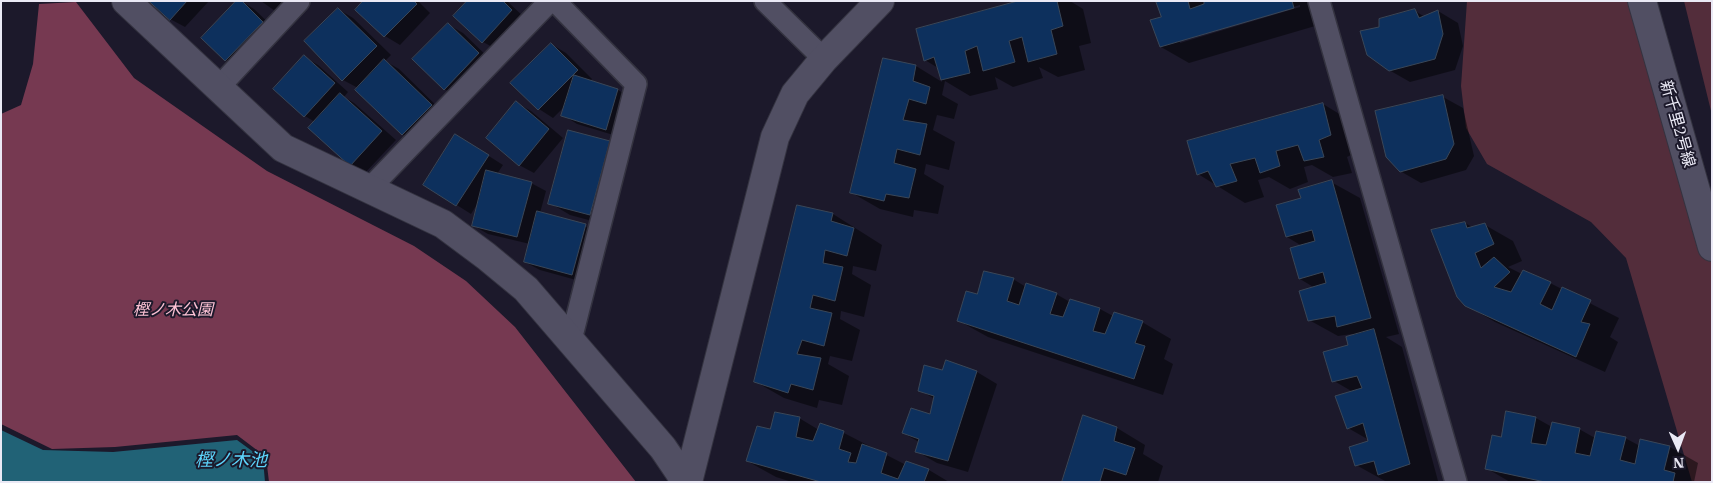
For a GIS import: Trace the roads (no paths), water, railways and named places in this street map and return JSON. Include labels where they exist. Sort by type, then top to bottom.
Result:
[{"type":"street","points":[[126,1],[283,148],[443,224],[526,289],[663,448],[687,482]]},
{"type":"street","points":[[219,87],[299,1]]},
{"type":"street","points":[[369,190],[550,1]]},
{"type":"street","points":[[555,1],[636,84],[571,340]]},
{"type":"street","points":[[765,1],[824,59]]},
{"type":"street","points":[[687,482],[775,137],[795,94],[824,59],[880,1]]},
{"type":"street","points":[[1319,1],[1456,482]]},
{"type":"street","name":"新千里2号線","points":[[1642,1],[1712,247]]},
{"type":"water","name":"樫ノ木池","points":[[1,430],[43,450],[113,452],[237,440],[263,459],[265,482],[1,482]]},
{"type":"park label","name":"樫ノ木公園","points":[[173,310]]}]
